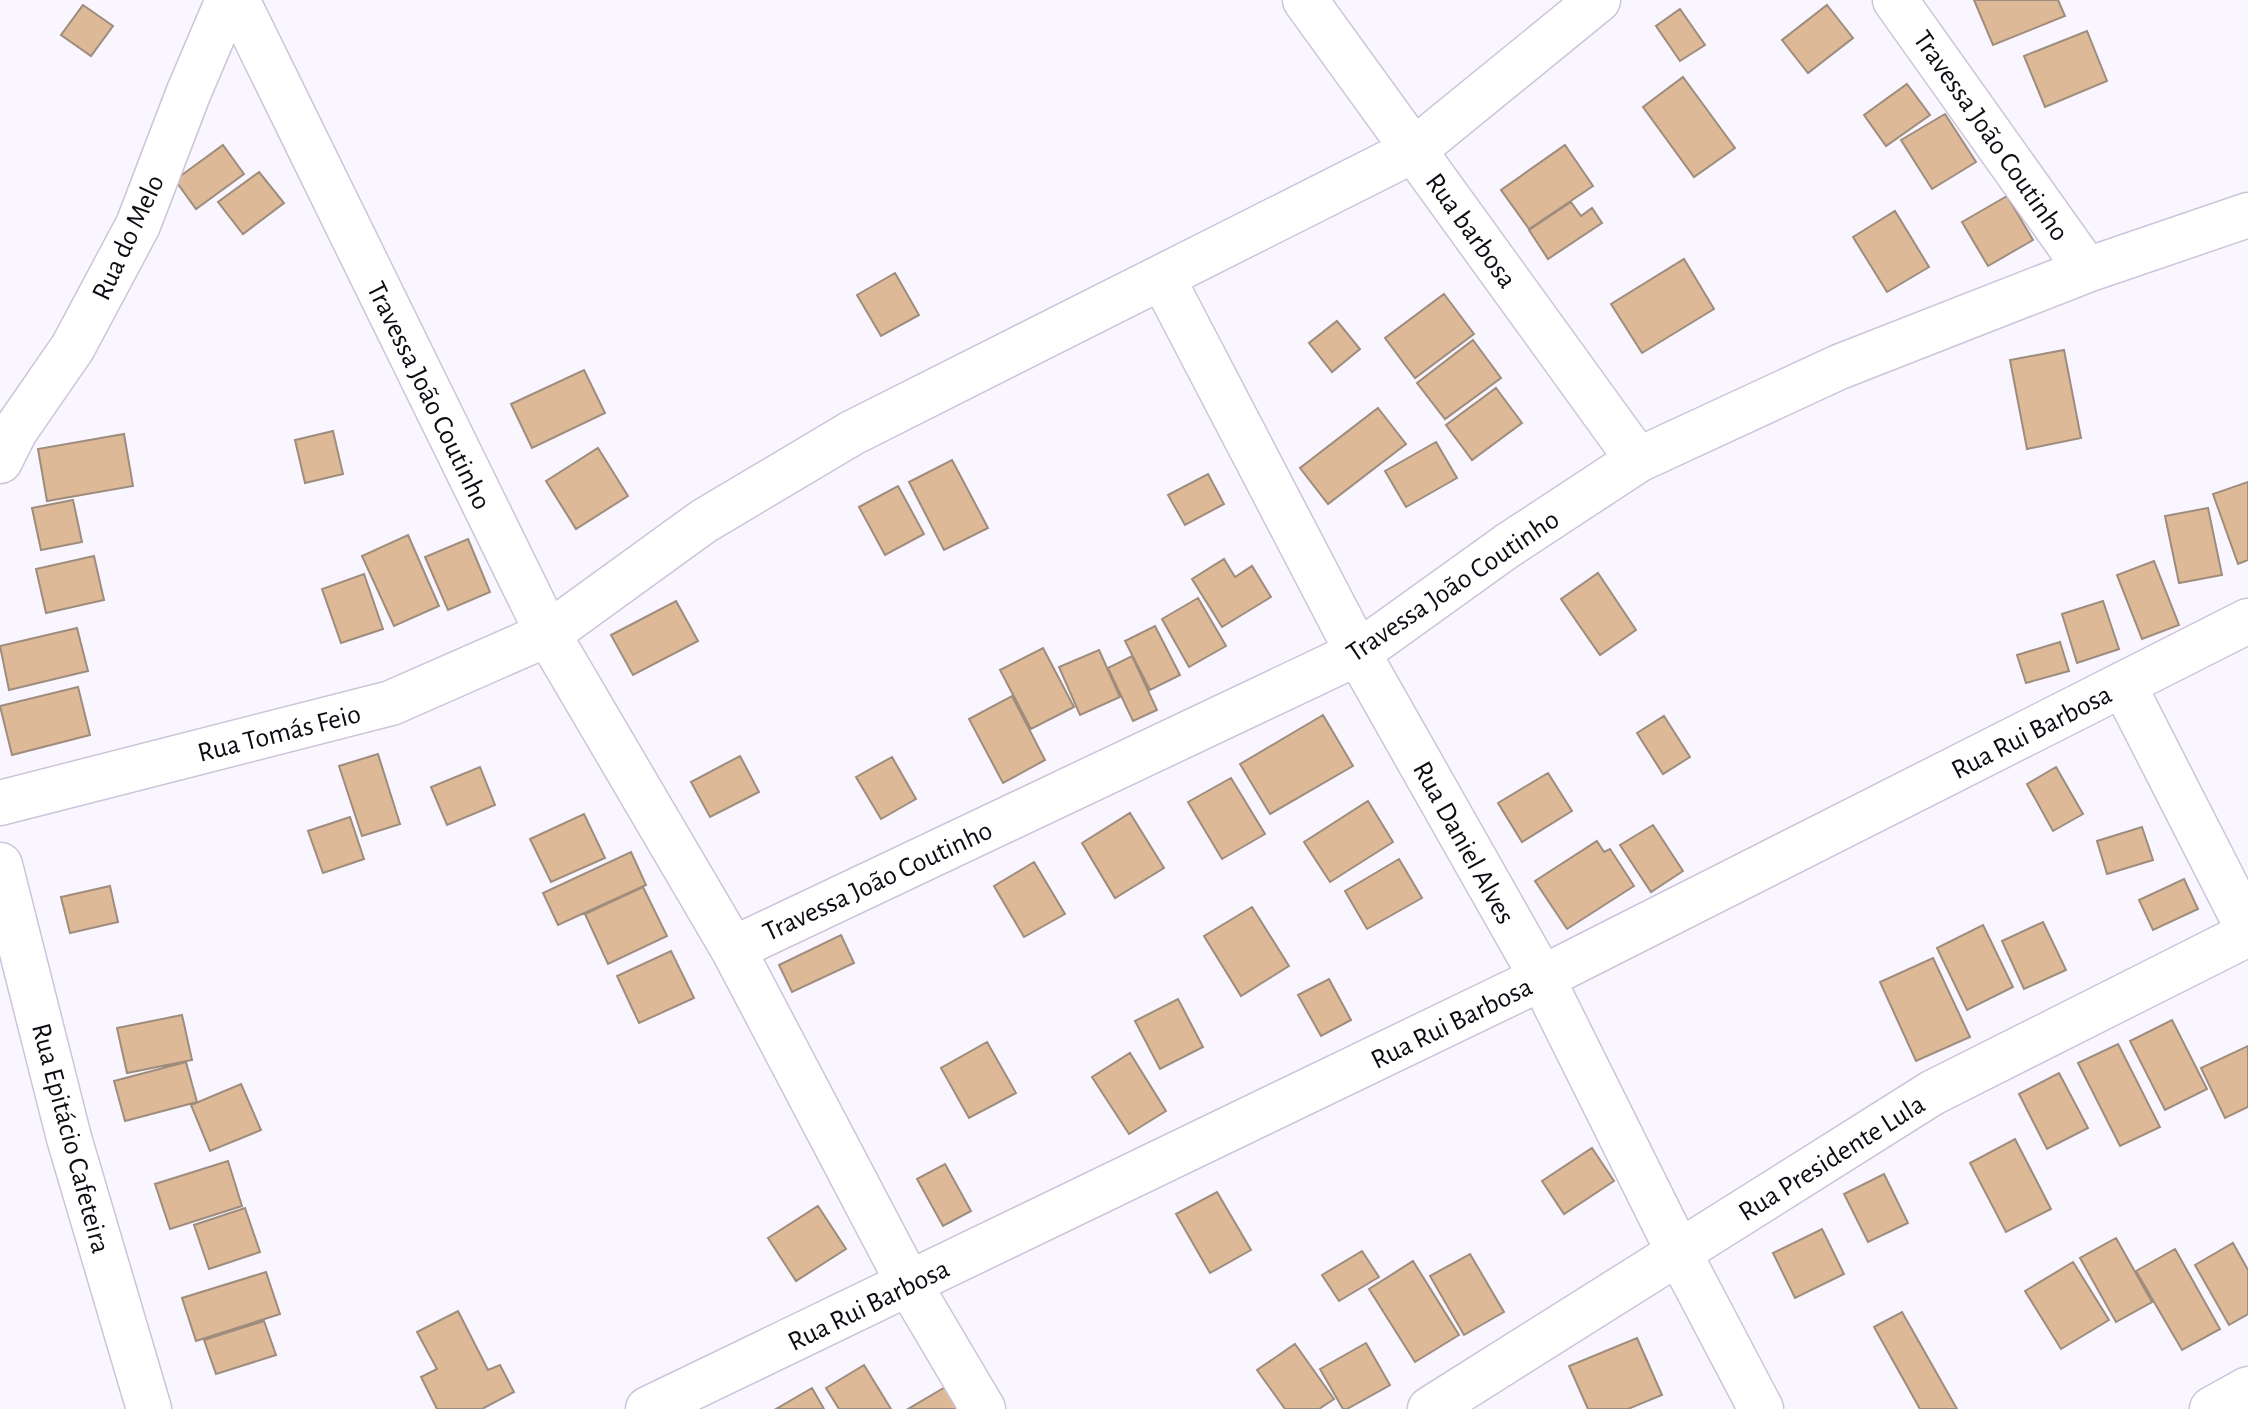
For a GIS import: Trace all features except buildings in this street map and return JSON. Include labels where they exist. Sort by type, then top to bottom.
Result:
[{"type":"street","name":"Rua do Melo","points":[[0,461],[15,431],[73,347],[138,225],[228,0]]},
{"type":"street","name":"Travessa João Coutinho","points":[[237,0],[548,634],[733,949],[909,1284],[983,1409]]},
{"type":"street","name":"Rua barbosa","points":[[1305,0],[1638,460]]},
{"type":"street","points":[[1414,150],[1598,0]]},
{"type":"street","name":"Travessa João Coutinho","points":[[1895,0],[2087,270]]},
{"type":"street","name":"Rua Tomás Feio","points":[[0,803],[391,703],[548,634],[704,521],[852,433],[1414,150]]},
{"type":"street","name":"Travessa João Coutinho","points":[[733,949],[1358,653],[1507,546],[1638,460],[1839,367],[2087,270],[2248,215]]},
{"type":"street","name":"Rua Daniel Alves","points":[[1163,279],[1358,653],[1542,978],[1679,1253],[1761,1409]]},
{"type":"street","name":"Rua Rui Barbosa","points":[[648,1409],[1542,978],[2248,621]]},
{"type":"street","points":[[2123,684],[2248,931]]},
{"type":"street","name":"Rua Epitácio Cafeteira","points":[[0,865],[69,1138],[149,1409]]},
{"type":"street","name":"Rua Presidente Lula","points":[[1430,1409],[1932,1093],[2248,931]]},
{"type":"street","points":[[2212,1409],[2248,1389]]}]
